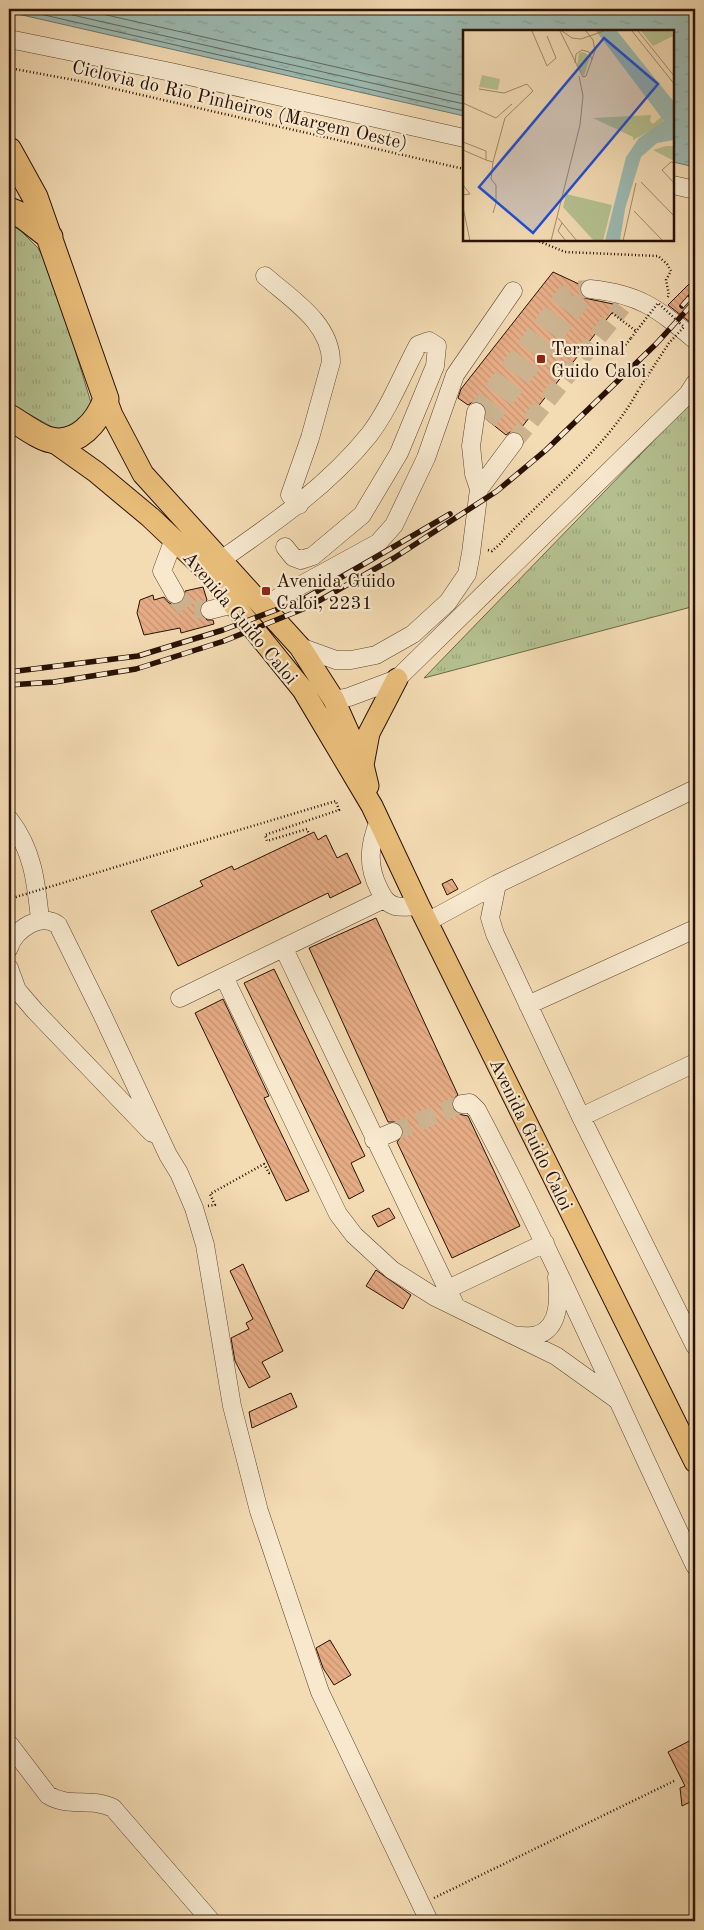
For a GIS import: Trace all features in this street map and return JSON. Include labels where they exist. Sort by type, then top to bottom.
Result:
[{"type":"highway","points":[[9,150],[35,197],[106,399],[99,417],[86,430],[69,439],[50,440],[9,417]]},
{"type":"highway","points":[[9,210],[23,216],[50,237]]},
{"type":"main road","name":"Avenida Guido Caloi","points":[[106,399],[112,416],[143,474],[300,647],[334,700],[363,765],[376,813]]},
{"type":"main road","name":"Avenida Guido Caloi","points":[[50,440],[96,472],[174,539],[205,569],[302,690],[376,813],[423,914],[695,1462]]},
{"type":"main road","points":[[363,765],[369,733],[397,679]]},
{"type":"main road","points":[[302,690],[334,700]]},
{"type":"street","points":[[9,39],[171,72],[463,138]]},
{"type":"street","points":[[674,185],[695,190]]},
{"type":"street","points":[[265,276],[315,320],[331,350],[330,362],[294,500]]},
{"type":"street","points":[[590,289],[622,306],[657,309],[695,340]]},
{"type":"street","points":[[264,606],[378,543],[394,525],[426,458],[455,375],[513,291]]},
{"type":"street","points":[[217,556],[294,500],[368,436],[381,418],[418,346],[429,341],[437,346],[435,366],[399,453],[362,515],[313,556],[301,560],[293,557],[285,547]]},
{"type":"street","points":[[334,700],[349,697],[397,679],[688,394],[695,383]]},
{"type":"street","points":[[300,647],[336,660],[352,660],[376,655],[412,634],[448,602],[467,574],[479,489],[474,474],[471,446],[482,417]]},
{"type":"street","points":[[479,489],[514,442]]},
{"type":"street","points":[[174,539],[162,571],[175,594]]},
{"type":"street","points":[[210,610],[234,604]]},
{"type":"street","points":[[376,813],[369,860],[374,879],[384,899],[396,906],[423,914],[497,884],[695,789]]},
{"type":"street","points":[[9,819],[25,846],[35,871],[40,919]]},
{"type":"street","points":[[497,884],[490,918],[495,934],[581,1117],[695,1346]]},
{"type":"street","points":[[180,998],[384,899]]},
{"type":"street","points":[[9,948],[21,931],[40,919],[51,919],[64,934],[163,1144],[179,1173],[194,1208],[205,1245],[237,1425],[259,1511],[320,1692],[430,1921]]},
{"type":"street","points":[[528,1005],[695,929]]},
{"type":"street","points":[[284,949],[374,1140],[456,1307]]},
{"type":"street","points":[[9,968],[17,990],[35,1011],[163,1144]]},
{"type":"street","points":[[224,977],[338,1214],[354,1235],[392,1270],[435,1297],[556,1356],[616,1399]]},
{"type":"street","points":[[581,1117],[695,1063]]},
{"type":"street","points":[[462,1104],[470,1103],[477,1110],[545,1243],[695,1566]]},
{"type":"street","points":[[374,1140],[393,1132]]},
{"type":"street","points":[[448,1290],[545,1243]]},
{"type":"street","points":[[517,1336],[537,1335],[550,1326],[557,1311],[559,1292],[554,1261]]},
{"type":"street","points":[[9,1744],[41,1790],[56,1800],[102,1802],[113,1808],[198,1914],[211,1921]]},
{"type":"path","name":"Ciclovia do Rio Pinheiros (Margem Oeste)","points":[[9,68],[85,82],[463,169]]},
{"type":"path","points":[[538,241],[564,252],[658,256],[671,271],[666,280],[669,295],[657,309]]},
{"type":"path","points":[[472,540],[484,549],[492,551],[587,457],[630,405],[670,343],[684,327],[658,303],[617,356]]},
{"type":"path","points":[[622,306],[636,331]]},
{"type":"path","points":[[9,899],[336,800],[339,810],[266,835],[267,841],[307,829],[309,834]]},
{"type":"path","points":[[214,1205],[210,1194],[264,1164],[269,1173],[272,1172]]},
{"type":"path","points":[[440,1895],[676,1780]]},
{"type":"green space","points":[[9,223],[21,231],[38,248],[52,274],[92,406],[92,412],[63,433],[9,403]]},
{"type":"green space","points":[[695,398],[695,606],[424,678]]},
{"type":"water","points":[[9,9],[695,9],[695,167],[674,162],[674,30],[463,30],[463,116],[9,12]]},
{"type":"building","points":[[553,272],[581,285],[580,293],[584,298],[618,305],[518,432],[510,432],[506,435],[486,419],[486,409],[482,403],[473,402],[468,405],[458,398],[461,389]]},
{"type":"building","points":[[695,278],[695,326],[668,305]]},
{"type":"building","points":[[203,587],[207,600],[200,607],[200,613],[207,620],[213,620],[214,624],[181,633],[180,628],[144,635],[137,613],[140,600],[153,595],[154,600],[164,597],[169,603],[175,605],[184,600],[185,591]]},
{"type":"building","points":[[314,832],[318,840],[326,835],[337,858],[347,853],[361,883],[330,898],[328,893],[178,966],[151,911],[203,886],[200,881],[232,866],[234,870]]},
{"type":"building","points":[[452,879],[458,889],[447,895],[442,884]]},
{"type":"building","points":[[376,918],[458,1095],[452,1100],[453,1110],[458,1114],[468,1116],[520,1226],[452,1258],[397,1142],[403,1134],[403,1127],[395,1122],[388,1122],[309,948]]},
{"type":"building","points":[[274,969],[365,1156],[351,1163],[364,1191],[349,1199],[244,983]]},
{"type":"building","points":[[223,999],[269,1096],[264,1098],[309,1191],[286,1201],[195,1013]]},
{"type":"building","points":[[389,1208],[395,1218],[378,1227],[372,1216]]},
{"type":"building","points":[[243,1264],[283,1351],[262,1362],[270,1377],[249,1388],[235,1361],[231,1338],[249,1329],[246,1323],[253,1319],[230,1271]]},
{"type":"building","points":[[376,1270],[411,1295],[403,1309],[366,1286]]},
{"type":"building","points":[[291,1393],[297,1407],[252,1428],[249,1412]]},
{"type":"building","points":[[330,1640],[351,1675],[334,1685],[323,1668],[316,1648]]},
{"type":"building","points":[[695,1738],[695,1807],[692,1801],[682,1806],[680,1788],[685,1786],[668,1752]]},
{"type":"tunnel","points":[[476,412],[566,294],[573,290],[590,289]]},
{"type":"tunnel","points":[[488,421],[590,289]]},
{"type":"tunnel","points":[[514,442],[622,307]]},
{"type":"tunnel","points":[[175,594],[186,609],[210,610]]},
{"type":"tunnel","points":[[393,1132],[462,1104]]},
{"type":"railway","points":[[682,306],[695,291]]},
{"type":"railway","points":[[9,685],[54,682],[136,669],[224,641],[308,607],[394,558],[497,491],[546,450],[656,344],[695,301]]},
{"type":"railway","points":[[9,672],[138,656],[223,630],[302,600],[450,514]]},
{"type":"place","name":"Terminal Guido Caloi","points":[[541,359]]},
{"type":"place","name":"Avenida Guido Caloi, 2231","points":[[266,591]]}]
